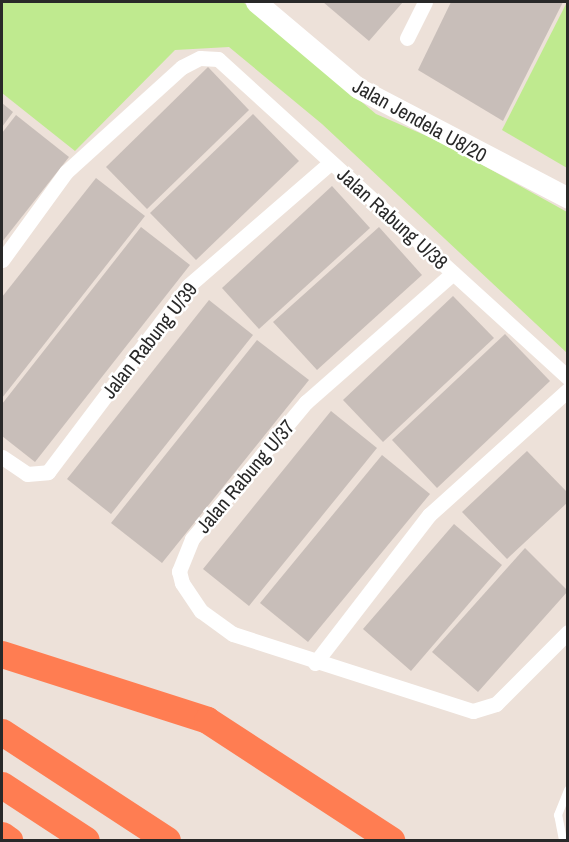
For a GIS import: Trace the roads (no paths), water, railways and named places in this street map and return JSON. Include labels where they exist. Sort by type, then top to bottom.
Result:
[{"type":"highway","points":[[2,654],[207,720],[391,840]]},
{"type":"highway","points":[[2,732],[168,840]]},
{"type":"highway","points":[[2,785],[86,840]]},
{"type":"highway","points":[[2,835],[9,840]]},
{"type":"street","name":"Jalan Jendela U8/20","points":[[256,2],[358,88],[567,198]]},
{"type":"street","points":[[407,38],[425,2]]},
{"type":"street","name":"Jalan Rabung U/38","points":[[2,260],[66,172],[182,67],[200,58],[218,59],[567,377]]},
{"type":"street","name":"Jalan Rabung U/39","points":[[2,457],[27,474],[48,472],[188,286],[331,162]]},
{"type":"street","name":"Jalan Rabung U/37","points":[[453,273],[306,402],[183,555],[182,584],[201,611],[233,634],[315,663],[473,711],[488,709],[567,632]]},
{"type":"street","points":[[315,663],[429,515],[567,390]]},
{"type":"lane","points":[[567,790],[558,815],[562,840],[567,837]]}]
